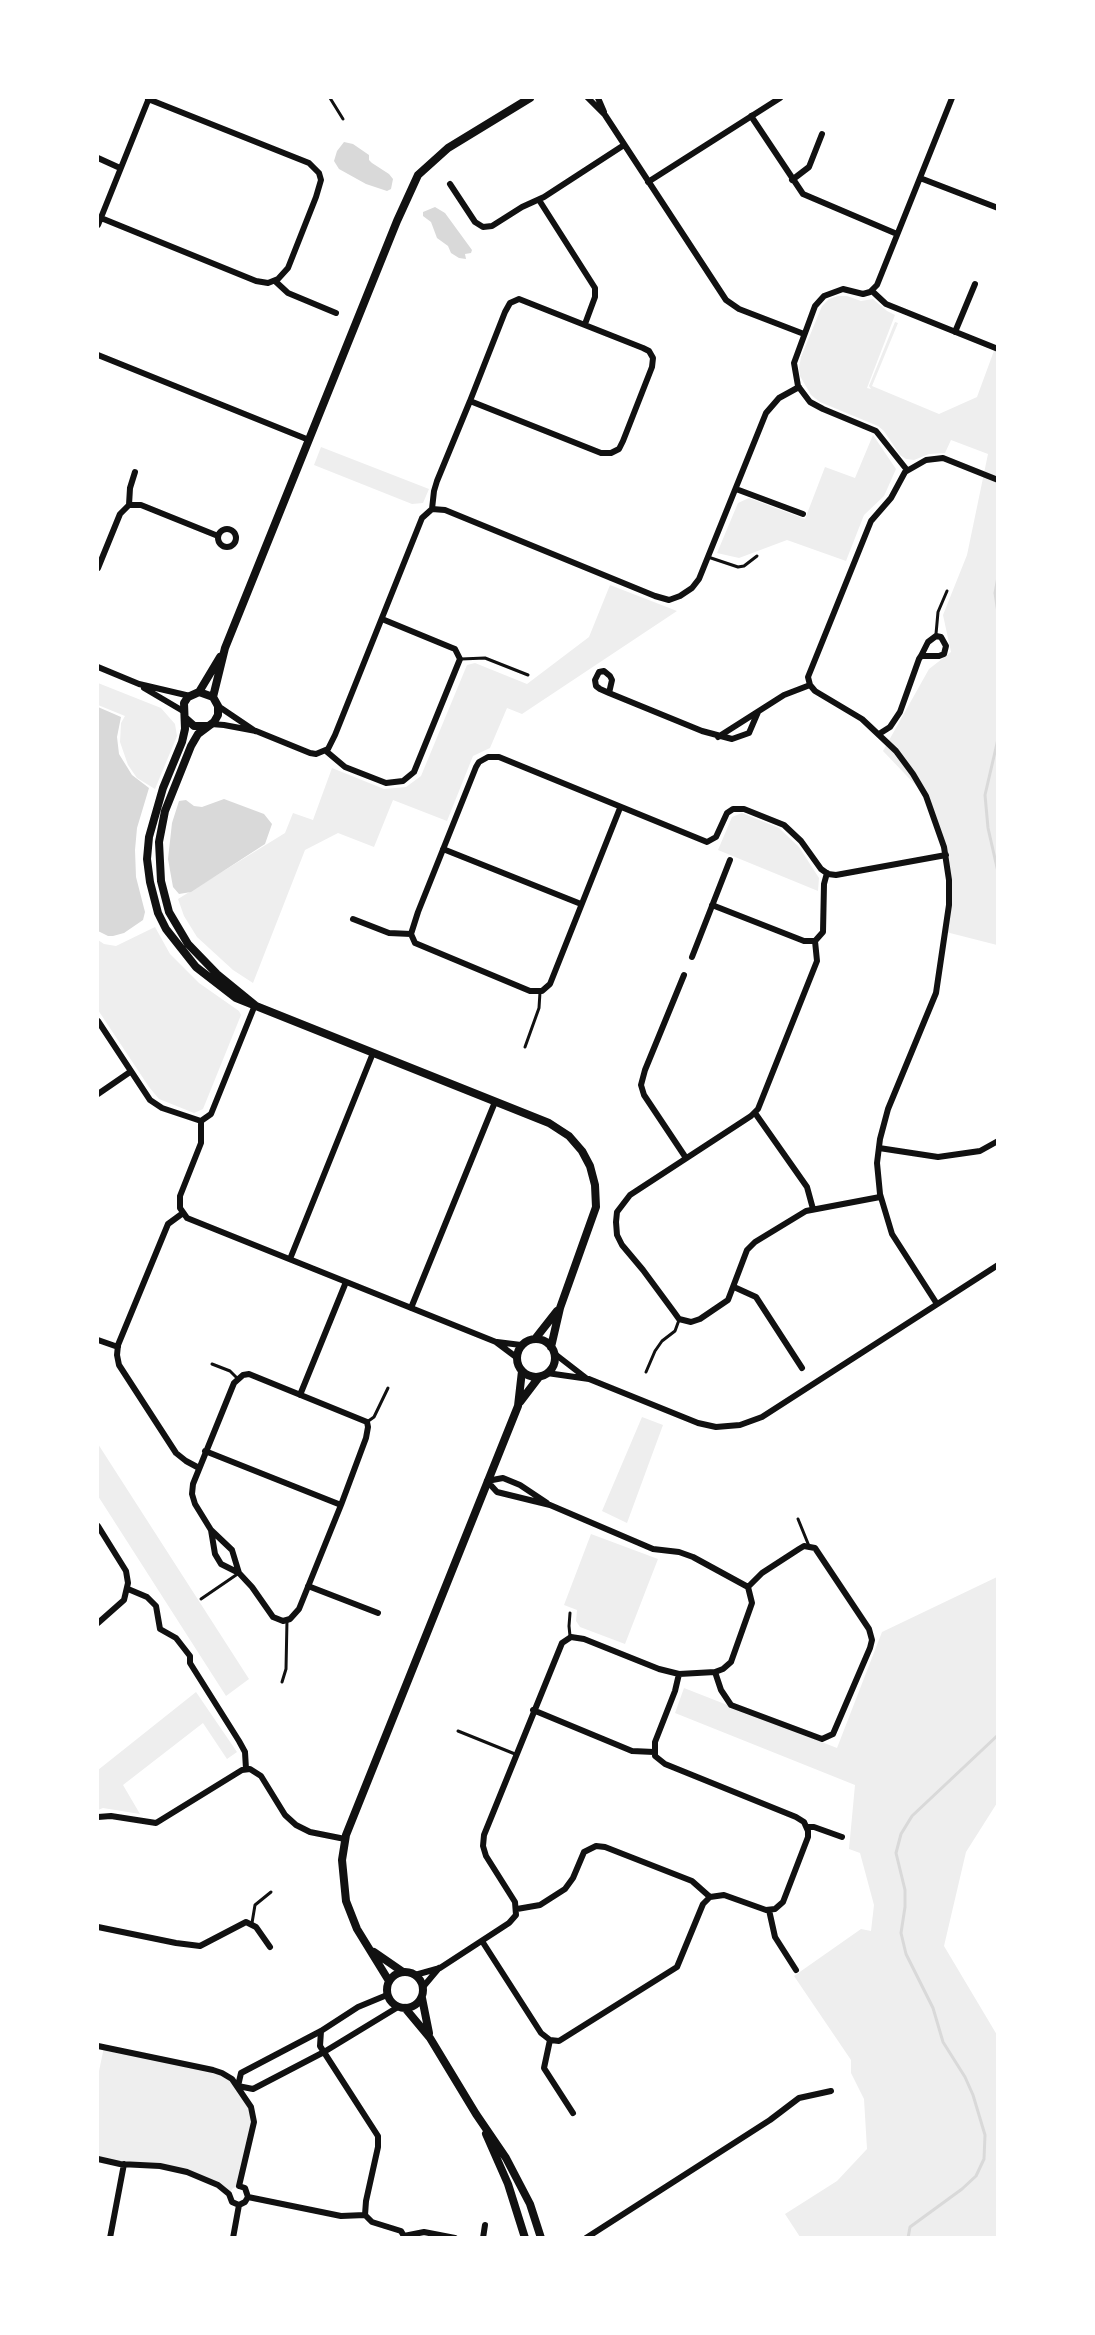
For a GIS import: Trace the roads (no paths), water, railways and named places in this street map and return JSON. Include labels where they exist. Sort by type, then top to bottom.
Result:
[{"type":"street","points":[[98,225],[100,218],[148,98],[314,166],[319,174],[320,188],[292,258],[283,275],[275,280],[260,282],[100,218]]},
{"type":"street","points":[[213,697],[225,648],[402,209],[418,175],[448,148],[526,98]]},
{"type":"street","points":[[588,98],[605,115]]},
{"type":"street","points":[[598,98],[605,115],[624,145],[726,300],[739,309],[804,334]]},
{"type":"street","points":[[648,182],[780,98]]},
{"type":"street","points":[[907,471],[876,431],[817,406],[805,396],[799,387],[794,363],[815,306],[824,296],[843,289],[864,294],[872,291],[878,283],[952,98]]},
{"type":"street","points":[[751,116],[802,194],[897,234]]},
{"type":"street","points":[[792,180],[809,167],[822,134]]},
{"type":"street","points":[[450,184],[475,222],[483,227],[492,226],[522,207],[539,200],[624,145]]},
{"type":"street","points":[[98,158],[120,168]]},
{"type":"street","points":[[920,178],[998,208]]},
{"type":"street","points":[[539,200],[595,288],[595,297],[585,324]]},
{"type":"street","points":[[275,280],[288,293],[336,313]]},
{"type":"street","points":[[956,332],[975,284]]},
{"type":"street","points":[[872,291],[886,304],[998,349]]},
{"type":"street","points":[[199,692],[213,697],[218,706],[256,731],[310,753],[326,751],[335,735],[422,518],[432,509],[434,491],[470,400],[505,312],[514,300],[525,300],[643,348],[649,351],[653,358],[652,368],[617,451],[606,454],[470,400]]},
{"type":"street","points":[[98,355],[309,440]]},
{"type":"street","points":[[432,509],[445,510],[655,596],[669,600],[680,597],[699,579],[770,407],[799,387]]},
{"type":"street","points":[[937,1304],[897,1244],[887,1223],[880,1197],[878,1176],[879,1148],[888,1109],[936,993],[949,905],[946,855],[937,822],[921,786],[896,751],[879,734],[848,710],[815,691],[810,685],[809,670],[871,521],[895,492],[907,471],[926,460],[943,458],[998,480]]},
{"type":"street","points":[[98,568],[120,514],[129,505],[130,488],[135,472]]},
{"type":"street","points":[[736,489],[803,514]]},
{"type":"street","points":[[129,505],[141,505],[218,536]]},
{"type":"street","points":[[326,751],[345,767],[386,783],[395,784],[410,778],[428,741],[460,659],[455,649],[450,646],[382,619]]},
{"type":"street","points":[[879,734],[890,727],[900,712],[921,656],[928,642],[936,636],[941,637],[945,642],[944,654],[921,656]]},
{"type":"street","points":[[225,648],[199,692],[190,696],[184,703],[185,729],[182,742],[163,788],[149,837],[147,859],[150,882],[158,913],[166,929],[182,951],[213,982],[236,998],[549,1123],[568,1136],[582,1151],[590,1166],[595,1185],[596,1207],[560,1308],[553,1351],[554,1366],[539,1377],[518,1406],[345,1839],[342,1860],[346,1901],[357,1929],[389,1981]]},
{"type":"street","points":[[98,668],[139,684],[190,696]]},
{"type":"street","points":[[139,684],[184,714],[194,726],[209,725],[256,731]]},
{"type":"street","points":[[718,736],[790,692],[810,685]]},
{"type":"street","points":[[609,693],[718,736],[732,739],[749,733],[759,712]]},
{"type":"street","points":[[218,706],[218,715],[190,746],[165,812],[159,842],[160,881],[169,912],[188,944],[217,974],[255,1005]]},
{"type":"street","points":[[620,808],[550,984],[540,992],[530,991],[415,943],[411,933],[443,849],[476,768],[479,762],[488,757],[499,757],[706,842],[716,837],[727,813],[732,809],[744,809],[784,825],[801,841],[821,869],[836,875],[946,855]]},
{"type":"street","points":[[443,849],[581,904]]},
{"type":"street","points":[[692,957],[730,860]]},
{"type":"street","points":[[827,873],[824,884],[823,932],[815,941],[817,961],[756,1113],[626,1199],[617,1212],[615,1222],[617,1235],[622,1245],[679,1318],[690,1322],[728,1300],[749,1247],[795,1216],[813,1209],[880,1197]]},
{"type":"street","points":[[712,905],[804,941],[815,941]]},
{"type":"street","points":[[353,919],[389,933],[411,933]]},
{"type":"street","points":[[684,975],[641,1085],[644,1095],[686,1158]]},
{"type":"street","points":[[201,1121],[211,1114],[255,1005]]},
{"type":"street","points":[[98,1022],[146,1096],[156,1105],[201,1121]]},
{"type":"street","points":[[290,1259],[373,1053]]},
{"type":"street","points":[[98,1094],[130,1072]]},
{"type":"street","points":[[411,1308],[495,1102]]},
{"type":"street","points":[[756,1113],[807,1187],[813,1209]]},
{"type":"street","points":[[201,1121],[201,1143],[180,1196],[183,1213],[187,1218],[496,1342],[521,1345],[536,1339],[560,1308]]},
{"type":"street","points":[[879,1148],[938,1157],[980,1150],[998,1141]]},
{"type":"street","points":[[183,1213],[168,1224],[117,1354],[120,1365],[176,1453],[199,1468]]},
{"type":"street","points":[[547,1373],[589,1380],[699,1423],[716,1427],[740,1425],[762,1417],[998,1265]]},
{"type":"street","points":[[300,1395],[346,1282]]},
{"type":"street","points":[[734,1287],[756,1297],[801,1368]]},
{"type":"street","points":[[536,1339],[545,1341],[553,1351],[589,1380]]},
{"type":"street","points":[[98,1340],[118,1347]]},
{"type":"street","points":[[496,1342],[516,1357],[522,1371],[518,1406]]},
{"type":"street","points":[[516,1357],[521,1345]]},
{"type":"street","points":[[522,1371],[530,1376],[539,1377]]},
{"type":"street","points":[[211,1530],[217,1559],[223,1566],[239,1573],[273,1617],[287,1620],[295,1616],[366,1438],[367,1422],[249,1374],[238,1379],[230,1389],[205,1451],[193,1484],[193,1498],[211,1530],[232,1550],[239,1573]]},
{"type":"street","points":[[205,1451],[341,1505]]},
{"type":"street","points":[[487,1481],[503,1478],[520,1485],[550,1505]]},
{"type":"street","points":[[423,1987],[440,1968],[509,1923],[516,1915],[515,1902],[486,1856],[483,1840],[558,1648],[571,1637],[584,1639],[659,1669],[679,1674],[715,1672],[728,1665],[734,1657],[752,1603],[748,1587],[685,1554],[653,1549],[550,1505],[497,1492],[487,1481]]},
{"type":"street","points":[[98,1526],[126,1571],[128,1589],[124,1600],[118,1607],[98,1623]]},
{"type":"street","points":[[715,1672],[731,1705],[817,1738],[828,1738],[833,1734],[870,1648],[871,1634],[819,1553],[809,1546],[804,1546],[769,1568],[748,1587]]},
{"type":"street","points":[[308,1586],[378,1613]]},
{"type":"street","points":[[128,1589],[147,1597],[156,1606],[160,1629],[176,1638],[190,1656],[190,1663],[244,1749],[246,1769]]},
{"type":"street","points":[[679,1674],[675,1691],[655,1742],[654,1752],[657,1759],[796,1817],[807,1827],[814,1827],[842,1837]]},
{"type":"street","points":[[533,1710],[632,1751],[654,1752]]},
{"type":"street","points":[[98,1817],[111,1816],[150,1824],[159,1822],[246,1769],[258,1772],[285,1815],[296,1825],[310,1832],[345,1839]]},
{"type":"street","points":[[482,1941],[541,2033],[550,2040],[564,2039],[677,1967],[703,1904],[710,1897],[724,1895],[769,1910],[779,1906],[784,1899],[807,1841],[807,1827]]},
{"type":"street","points":[[517,1909],[535,1907],[565,1889],[573,1878],[584,1852],[596,1846],[605,1847],[692,1881],[710,1897]]},
{"type":"street","points":[[769,1910],[775,1937],[796,1970]]},
{"type":"street","points":[[98,1927],[193,1946],[205,1944],[242,1923],[252,1923],[270,1947]]},
{"type":"street","points":[[371,1950],[403,1972],[415,1975],[440,1968]]},
{"type":"street","points":[[403,1972],[389,1981],[387,1995],[390,2001],[401,2008],[430,2037],[476,2114],[506,2158],[530,2204],[541,2238]]},
{"type":"street","points":[[415,1975],[423,1987],[422,1998],[430,2037]]},
{"type":"street","points":[[238,2086],[241,2073],[321,2031],[358,2007],[387,1995]]},
{"type":"street","points":[[238,2086],[254,2089],[401,2008],[414,2007],[422,1998]]},
{"type":"street","points":[[321,2031],[319,2040],[324,2052],[378,2136],[365,2215]]},
{"type":"street","points":[[550,2040],[544,2068],[573,2113]]},
{"type":"street","points":[[98,2046],[221,2072],[229,2077],[238,2086],[251,2107],[254,2122],[239,2186]]},
{"type":"street","points":[[586,2238],[770,2121],[799,2098],[831,2091]]},
{"type":"street","points":[[476,2114],[508,2184],[525,2238]]},
{"type":"street","points":[[98,2159],[183,2171],[218,2185],[229,2194],[232,2202],[239,2205],[248,2197]]},
{"type":"street","points":[[110,2238],[124,2164]]},
{"type":"street","points":[[229,2194],[232,2188],[239,2186],[245,2188],[248,2197]]},
{"type":"street","points":[[248,2197],[341,2216],[365,2215],[372,2222],[396,2228],[404,2237],[424,2232],[455,2238]]},
{"type":"street","points":[[233,2238],[239,2205]]},
{"type":"street","points":[[483,2238],[485,2225]]},
{"type":"lane","points":[[330,98],[343,119]]},
{"type":"lane","points":[[708,557],[738,567],[744,566],[757,556]]},
{"type":"lane","points":[[936,636],[938,612],[947,591]]},
{"type":"lane","points":[[460,659],[485,658],[528,675]]},
{"type":"lane","points":[[525,1047],[539,1008],[540,992]]},
{"type":"lane","points":[[646,1372],[662,1341],[675,1331],[679,1318]]},
{"type":"lane","points":[[212,1364],[230,1371],[238,1379]]},
{"type":"lane","points":[[367,1422],[374,1418],[388,1388]]},
{"type":"lane","points":[[798,1519],[809,1546]]},
{"type":"lane","points":[[201,1599],[239,1573]]},
{"type":"lane","points":[[570,1613],[568,1626],[571,1637]]},
{"type":"lane","points":[[282,1682],[287,1660],[287,1620]]},
{"type":"lane","points":[[458,1731],[515,1754]]},
{"type":"lane","points":[[252,1923],[255,1905],[271,1892]]},
{"type":"waterway","points":[[998,577],[995,593],[998,613]]},
{"type":"waterway","points":[[998,739],[985,795],[988,828],[998,872]]},
{"type":"waterway","points":[[908,2238],[910,2227],[976,2176],[984,2159],[985,2135],[973,2095],[965,2077],[943,2042],[933,2008],[906,1954],[901,1933],[905,1890],[896,1853],[901,1834],[912,1816],[998,1735]]}]
